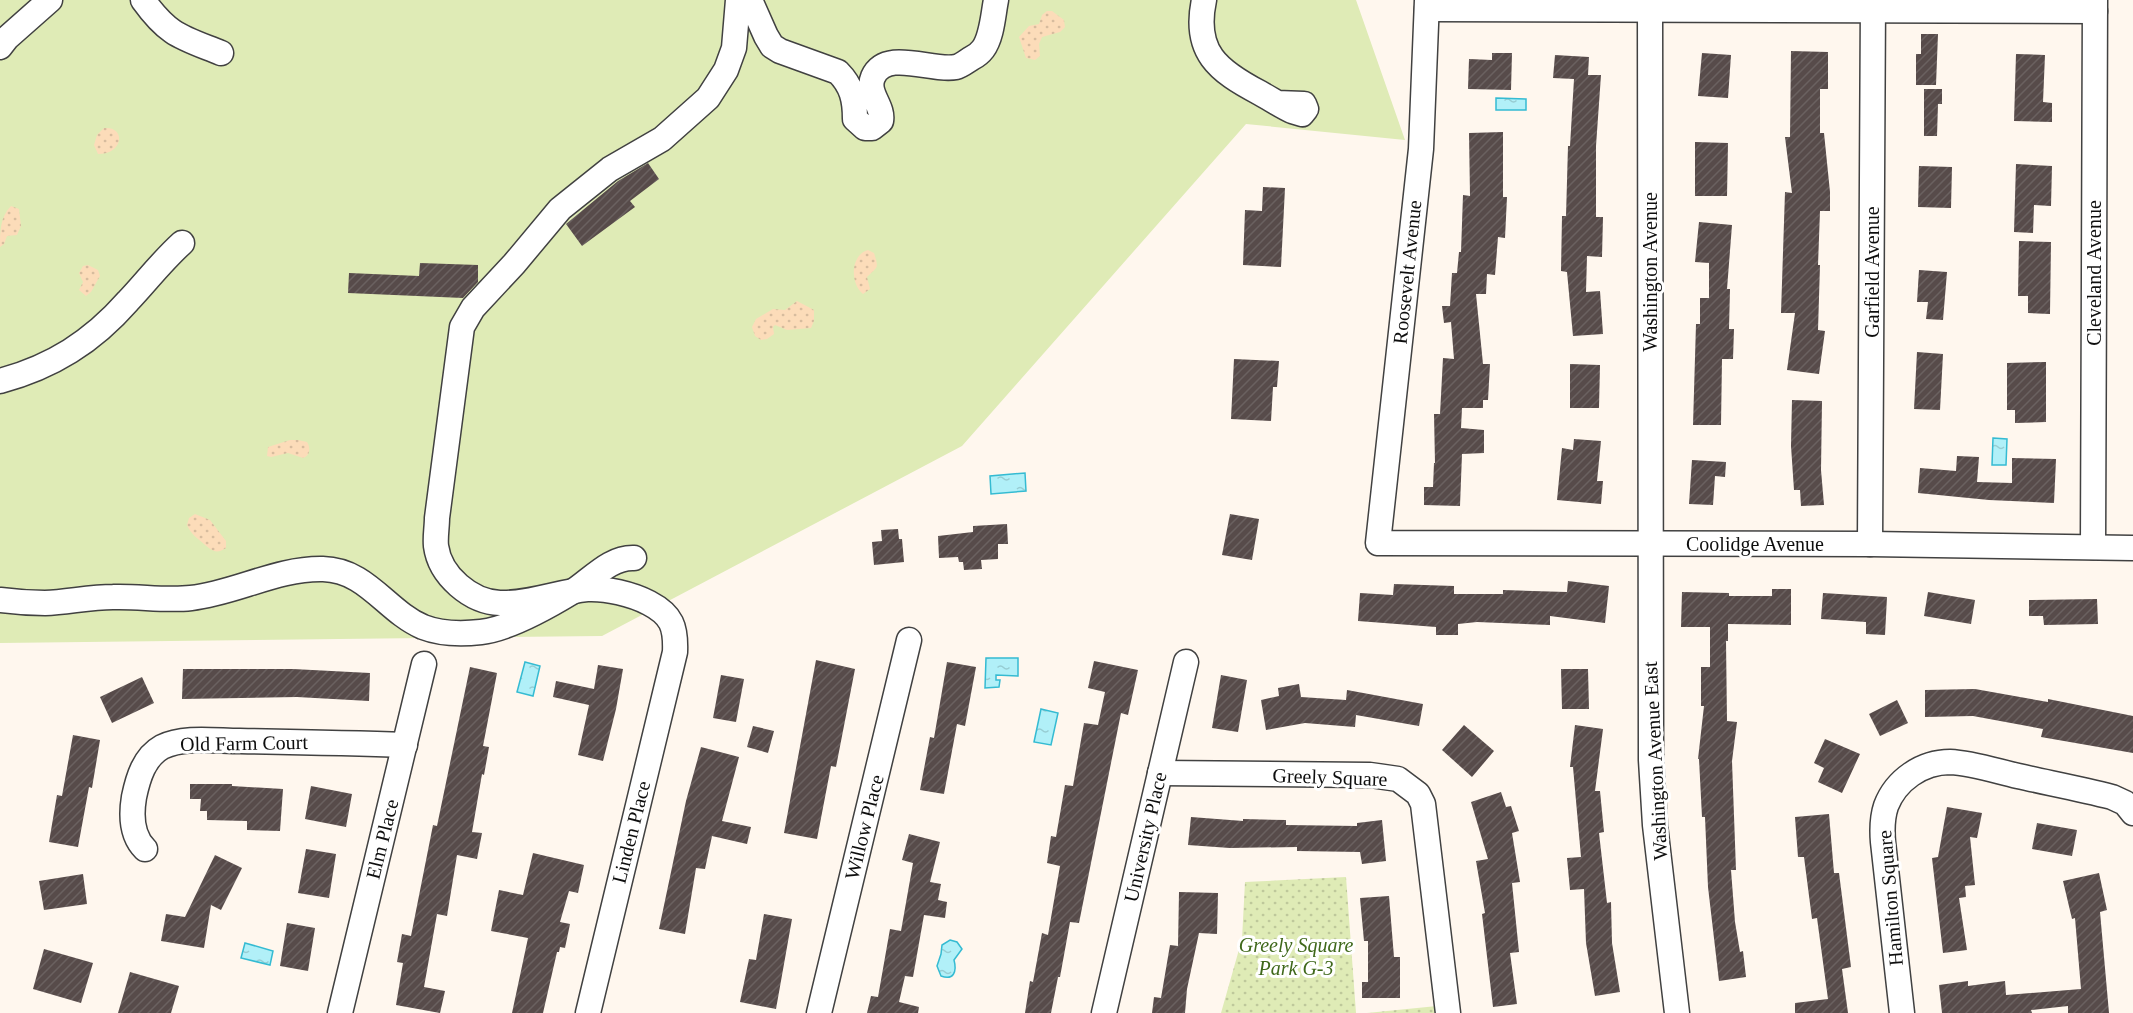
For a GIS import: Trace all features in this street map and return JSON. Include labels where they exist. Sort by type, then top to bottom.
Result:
[{"type":"street","points":[[0,47],[50,0]]},
{"type":"street","points":[[144,0],[159,21],[176,35],[221,53]]},
{"type":"street","name":"Linden Place","points":[[588,1013],[675,652],[676,636],[672,621],[660,609],[620,593],[588,589],[502,604],[487,602],[472,595],[456,583],[443,567],[436,547],[437,518],[462,327],[473,308],[560,209],[610,169],[662,139],[708,98],[726,70],[734,48],[738,0]]},
{"type":"street","points":[[750,0],[772,46],[838,72],[864,96],[873,76],[888,63],[901,62],[946,68],[957,67],[971,59],[983,50],[987,42],[996,0]]},
{"type":"street","points":[[971,59],[971,46],[981,0]]},
{"type":"street","points":[[1204,0],[1201,23],[1203,40],[1208,53],[1221,69],[1237,81],[1277,103]]},
{"type":"street","points":[[1427,4],[2095,5]]},
{"type":"street","name":"Roosevelt Avenue","points":[[1378,543],[1421,149],[1427,4]]},
{"type":"street","name":"Washington Avenue","points":[[1649,544],[1650,5]]},
{"type":"street","name":"Garfield Avenue","points":[[1870,544],[1873,5]]},
{"type":"street","name":"Cleveland Avenue","points":[[2094,547],[2095,5]]},
{"type":"street","points":[[0,381],[30,373],[58,360],[83,342],[109,321],[160,263],[182,243]]},
{"type":"street","name":"Coolidge Avenue","points":[[1378,543],[1870,544],[2133,548]]},
{"type":"street","name":"Washington Avenue East","points":[[1649,544],[1652,800],[1677,1013]]},
{"type":"street","points":[[0,600],[47,603],[113,597],[191,598],[225,591],[298,570],[324,568],[343,571],[361,579],[405,616],[424,627],[467,634],[488,632],[506,626],[571,592],[613,562],[634,558]]},
{"type":"street","name":"Willow Place","points":[[819,1013],[909,640]]},
{"type":"street","name":"University Place","points":[[1104,1013],[1186,662]]},
{"type":"street","name":"Elm Place","points":[[340,1013],[424,664]]},
{"type":"street","name":"Old Farm Court","points":[[145,849],[138,841],[133,824],[135,793],[146,761],[168,744],[202,741],[321,742],[405,746]]},
{"type":"street","name":"Hamilton Square","points":[[1902,1013],[1882,823],[1891,796],[1910,775],[1920,768],[1932,765],[1960,763],[2112,797],[2125,803],[2133,813]]},
{"type":"street","name":"Greely Square","points":[[1160,773],[1371,775],[1398,779],[1418,794],[1423,804],[1428,834],[1448,1013]]},
{"type":"green space","points":[[0,0],[1356,0],[1405,140],[1246,124],[962,446],[602,636],[0,643]]},
{"type":"green space","name":"Greely Square Park G-3","points":[[1346,877],[1356,1013],[1221,1013],[1242,939],[1245,882]]},
{"type":"green space","name":"Greely Square Park G-3","points":[[1447,1005],[1448,1013],[1367,1013]]},
{"type":"sand","points":[[1047,11],[1052,11],[1064,20],[1065,27],[1060,32],[1042,37],[1039,44],[1040,56],[1035,60],[1026,58],[1019,37],[1029,26],[1039,24],[1042,15]]},
{"type":"sand","points":[[104,128],[116,131],[119,140],[113,150],[98,154],[94,145],[97,135]]},
{"type":"sand","points":[[11,206],[19,209],[21,226],[17,235],[7,236],[0,247],[3,220]]},
{"type":"sand","points":[[868,250],[874,253],[877,265],[867,277],[870,289],[863,294],[856,284],[854,270],[858,258]]},
{"type":"sand","points":[[88,265],[98,270],[100,276],[91,292],[86,296],[79,290],[83,282],[79,273],[83,266]]},
{"type":"sand","points":[[797,301],[814,310],[814,321],[811,328],[787,330],[775,325],[774,334],[767,339],[761,340],[755,336],[752,327],[756,319],[773,309],[785,310]]},
{"type":"sand","points":[[290,440],[307,442],[308,454],[303,458],[288,453],[267,456],[268,447]]},
{"type":"sand","points":[[195,514],[210,520],[226,541],[226,548],[214,551],[192,533],[187,525],[189,518]]},
{"type":"water","points":[[1496,98],[1526,99],[1526,110],[1496,110]]},
{"type":"water","points":[[1993,438],[2007,439],[2006,465],[1992,465]]},
{"type":"water","points":[[1025,473],[1026,491],[991,494],[990,476]]},
{"type":"water","points":[[986,658],[1018,658],[1018,676],[996,675],[996,680],[1000,680],[999,687],[985,688]]},
{"type":"water","points":[[525,662],[540,666],[533,696],[517,692]]},
{"type":"water","points":[[1041,709],[1058,713],[1051,745],[1034,742]]},
{"type":"water","points":[[950,940],[957,942],[962,949],[954,960],[954,974],[945,977],[941,976],[937,966],[942,945]]},
{"type":"water","points":[[245,943],[273,951],[270,965],[241,958]]},
{"type":"building","points":[[1921,34],[1938,34],[1936,85],[1916,85],[1916,54],[1921,54]]},
{"type":"building","points":[[1791,51],[1828,52],[1828,89],[1820,89],[1820,133],[1824,133],[1830,211],[1820,211],[1818,330],[1825,331],[1819,374],[1787,370],[1795,313],[1781,313],[1785,192],[1792,193],[1785,137],[1790,137]]},
{"type":"building","points":[[1492,53],[1512,53],[1511,90],[1468,89],[1469,59],[1492,60]]},
{"type":"building","points":[[1702,53],[1731,55],[1728,98],[1698,96]]},
{"type":"building","points":[[2016,54],[2045,55],[2043,102],[2052,103],[2052,122],[2014,121]]},
{"type":"building","points":[[1555,55],[1589,57],[1588,75],[1601,75],[1596,146],[1596,217],[1603,217],[1602,257],[1587,256],[1586,292],[1600,291],[1603,334],[1573,336],[1567,272],[1561,271],[1562,216],[1566,216],[1568,146],[1570,146],[1574,79],[1553,78]]},
{"type":"building","points":[[1924,89],[1942,89],[1942,104],[1938,104],[1937,136],[1924,136]]},
{"type":"building","points":[[1503,132],[1503,197],[1507,197],[1505,238],[1498,237],[1495,275],[1487,274],[1486,294],[1476,294],[1483,364],[1490,364],[1488,400],[1483,400],[1483,408],[1462,408],[1461,428],[1484,430],[1484,453],[1462,454],[1460,506],[1424,505],[1424,487],[1433,487],[1434,414],[1440,414],[1443,358],[1454,359],[1451,322],[1444,323],[1442,306],[1450,306],[1452,273],[1457,273],[1459,252],[1461,252],[1463,195],[1470,196],[1469,133]]},
{"type":"building","points":[[1695,142],[1728,143],[1727,196],[1695,196]]},
{"type":"building","points":[[648,163],[659,179],[630,201],[635,207],[582,246],[566,224],[618,181]]},
{"type":"building","points":[[2016,164],[2052,166],[2051,206],[2034,205],[2033,233],[2014,232]]},
{"type":"building","points":[[1919,166],[1952,167],[1951,208],[1918,207]]},
{"type":"building","points":[[1263,187],[1285,188],[1281,267],[1243,265],[1245,210],[1262,211]]},
{"type":"building","points":[[1699,222],[1732,225],[1727,289],[1730,289],[1729,329],[1734,329],[1733,359],[1722,359],[1721,425],[1693,425],[1696,324],[1700,324],[1700,298],[1709,298],[1709,263],[1695,262]]},
{"type":"building","points":[[2019,241],[2051,242],[2050,314],[2028,313],[2028,296],[2018,296]]},
{"type":"building","points":[[420,263],[478,265],[478,282],[463,298],[348,293],[349,273],[419,276]]},
{"type":"building","points":[[1919,270],[1947,272],[1943,320],[1926,319],[1928,302],[1917,302]]},
{"type":"building","points":[[1917,352],[1943,354],[1940,410],[1914,409]]},
{"type":"building","points":[[1234,359],[1279,361],[1277,387],[1273,387],[1271,421],[1231,419]]},
{"type":"building","points":[[2046,362],[2046,422],[2015,423],[2015,410],[2007,410],[2007,363]]},
{"type":"building","points":[[1570,364],[1600,365],[1599,408],[1570,408]]},
{"type":"building","points":[[1792,400],[1822,401],[1821,470],[1824,505],[1801,506],[1800,490],[1794,490],[1791,446]]},
{"type":"building","points":[[1574,439],[1601,441],[1597,481],[1603,481],[1601,504],[1557,500],[1562,448],[1573,450]]},
{"type":"building","points":[[1957,456],[1979,457],[1977,482],[2012,483],[2012,458],[2056,459],[2054,503],[1918,493],[1920,468],[1956,471]]},
{"type":"building","points":[[1692,460],[1726,462],[1725,477],[1715,476],[1713,505],[1689,504]]},
{"type":"building","points":[[1230,514],[1259,519],[1252,560],[1222,555]]},
{"type":"building","points":[[1007,524],[1008,544],[998,544],[998,559],[981,560],[982,569],[964,570],[963,562],[959,562],[958,557],[939,558],[938,536],[973,532],[973,526]]},
{"type":"building","points":[[898,529],[899,539],[902,539],[904,562],[874,565],[872,542],[882,541],[881,530]]},
{"type":"building","points":[[1568,581],[1609,586],[1605,623],[1550,616],[1550,625],[1477,622],[1458,624],[1458,635],[1436,635],[1436,627],[1358,621],[1360,593],[1393,595],[1394,584],[1454,586],[1454,594],[1503,594],[1503,590],[1567,592]]},
{"type":"building","points":[[1772,589],[1791,589],[1791,625],[1728,624],[1728,641],[1726,641],[1727,721],[1737,722],[1732,761],[1736,870],[1731,870],[1735,922],[1740,952],[1743,951],[1746,977],[1719,981],[1708,887],[1705,817],[1702,817],[1698,759],[1704,706],[1701,706],[1701,667],[1710,667],[1710,627],[1681,627],[1682,592],[1729,593],[1729,596],[1772,596]]},
{"type":"building","points":[[1928,592],[1975,600],[1971,624],[1924,616]]},
{"type":"building","points":[[1823,593],[1887,597],[1885,635],[1866,634],[1866,622],[1821,619]]},
{"type":"building","points":[[2097,599],[2098,624],[2044,625],[2043,616],[2029,616],[2029,600]]},
{"type":"building","points":[[816,660],[855,669],[836,767],[831,766],[817,839],[784,833]]},
{"type":"building","points":[[1094,661],[1138,670],[1128,715],[1121,713],[1079,923],[1070,922],[1051,1013],[1025,1013],[1042,933],[1048,935],[1060,866],[1047,863],[1051,836],[1056,837],[1065,785],[1073,786],[1084,723],[1098,725],[1105,692],[1088,688]]},
{"type":"building","points":[[947,662],[976,667],[965,726],[957,724],[944,794],[920,790],[930,737],[934,738]]},
{"type":"building","points":[[598,665],[623,669],[603,761],[578,755],[589,705],[553,697],[556,681],[594,689]]},
{"type":"building","points":[[470,667],[497,673],[483,746],[489,747],[472,832],[482,833],[477,859],[457,855],[447,916],[437,914],[424,987],[445,991],[440,1013],[396,1005],[403,963],[397,962],[402,934],[411,936],[433,825],[437,826]]},
{"type":"building","points":[[183,669],[293,669],[370,673],[369,701],[297,697],[182,699]]},
{"type":"building","points":[[1561,669],[1588,669],[1589,709],[1562,709]]},
{"type":"building","points":[[721,675],[744,679],[736,722],[713,718]]},
{"type":"building","points":[[1221,675],[1247,680],[1238,732],[1212,728]]},
{"type":"building","points":[[142,677],[154,703],[112,723],[100,697]]},
{"type":"building","points":[[1299,684],[1301,697],[1346,700],[1347,690],[1423,704],[1419,726],[1356,715],[1355,727],[1305,723],[1266,730],[1261,700],[1279,696],[1278,688]]},
{"type":"building","points":[[1975,689],[2048,702],[2048,699],[2133,716],[2133,753],[2041,737],[2043,729],[1973,716],[1925,717],[1925,690]]},
{"type":"building","points":[[1897,700],[1908,723],[1880,736],[1869,714]]},
{"type":"building","points":[[1464,725],[1494,751],[1472,777],[1442,750]]},
{"type":"building","points":[[1575,725],[1603,729],[1595,791],[1600,791],[1604,832],[1599,833],[1607,903],[1611,902],[1612,943],[1620,992],[1595,996],[1586,943],[1584,889],[1570,890],[1567,858],[1581,857],[1573,767],[1570,767]]},
{"type":"building","points":[[753,726],[774,731],[768,753],[747,747]]},
{"type":"building","points":[[73,735],[100,740],[92,788],[89,787],[78,847],[49,842],[57,795],[62,796]]},
{"type":"building","points":[[1825,739],[1860,754],[1842,793],[1818,782],[1824,768],[1814,763]]},
{"type":"building","points":[[701,747],[739,757],[722,821],[751,827],[747,844],[712,836],[705,869],[696,868],[685,934],[659,929],[686,801]]},
{"type":"building","points":[[190,784],[232,784],[232,786],[283,789],[280,831],[247,830],[247,821],[207,820],[207,811],[200,811],[201,799],[190,799]]},
{"type":"building","points":[[311,786],[352,794],[346,827],[305,819]]},
{"type":"building","points":[[1501,792],[1506,807],[1511,806],[1519,831],[1512,833],[1520,882],[1512,883],[1519,952],[1510,953],[1517,1004],[1493,1007],[1482,914],[1485,913],[1476,861],[1488,859],[1471,802]]},
{"type":"building","points":[[1947,807],[1982,813],[1977,838],[1970,837],[1975,885],[1965,886],[1966,897],[1959,898],[1967,950],[1943,953],[1932,858],[1938,857]]},
{"type":"building","points":[[1829,814],[1834,873],[1839,873],[1851,967],[1842,969],[1848,1013],[1795,1013],[1795,1003],[1828,999],[1817,918],[1812,919],[1804,857],[1798,857],[1795,817]]},
{"type":"building","points":[[1191,817],[1243,821],[1243,819],[1286,820],[1286,825],[1357,826],[1357,823],[1382,820],[1386,861],[1362,864],[1360,852],[1297,851],[1297,847],[1230,848],[1188,845]]},
{"type":"building","points":[[2037,823],[2077,830],[2072,856],[2032,849]]},
{"type":"building","points":[[909,834],[940,842],[930,882],[941,884],[938,900],[947,902],[945,918],[924,915],[913,977],[905,976],[899,1002],[919,1007],[918,1013],[867,1013],[871,996],[878,997],[890,929],[901,931],[913,863],[902,860]]},
{"type":"building","points":[[306,849],[336,854],[329,898],[298,893]]},
{"type":"building","points":[[533,853],[584,865],[578,893],[569,891],[560,922],[570,924],[565,948],[560,947],[557,952],[543,1013],[512,1013],[528,938],[491,931],[499,890],[523,895]]},
{"type":"building","points":[[215,855],[242,868],[221,910],[211,905],[204,948],[161,941],[166,914],[185,917]]},
{"type":"building","points":[[2099,873],[2107,910],[2100,912],[2109,1013],[2068,1013],[2068,1006],[2031,1010],[2032,1013],[1942,1013],[1939,985],[1968,981],[1968,986],[2005,981],[2006,995],[2081,989],[2075,918],[2072,919],[2063,881]]},
{"type":"building","points":[[83,874],[87,904],[44,910],[39,881]]},
{"type":"building","points":[[1179,892],[1218,893],[1217,934],[1199,933],[1187,989],[1185,1013],[1152,1013],[1154,997],[1161,998],[1170,945],[1178,946]]},
{"type":"building","points":[[1389,896],[1394,957],[1400,957],[1400,998],[1362,998],[1362,982],[1368,982],[1368,941],[1364,941],[1360,898]]},
{"type":"building","points":[[764,914],[792,919],[776,1009],[740,1002],[749,959],[756,960]]},
{"type":"building","points":[[287,923],[315,928],[308,971],[280,966]]},
{"type":"building","points":[[44,949],[93,963],[81,1003],[33,989]]},
{"type":"building","points":[[130,972],[179,986],[171,1013],[118,1013]]}]
